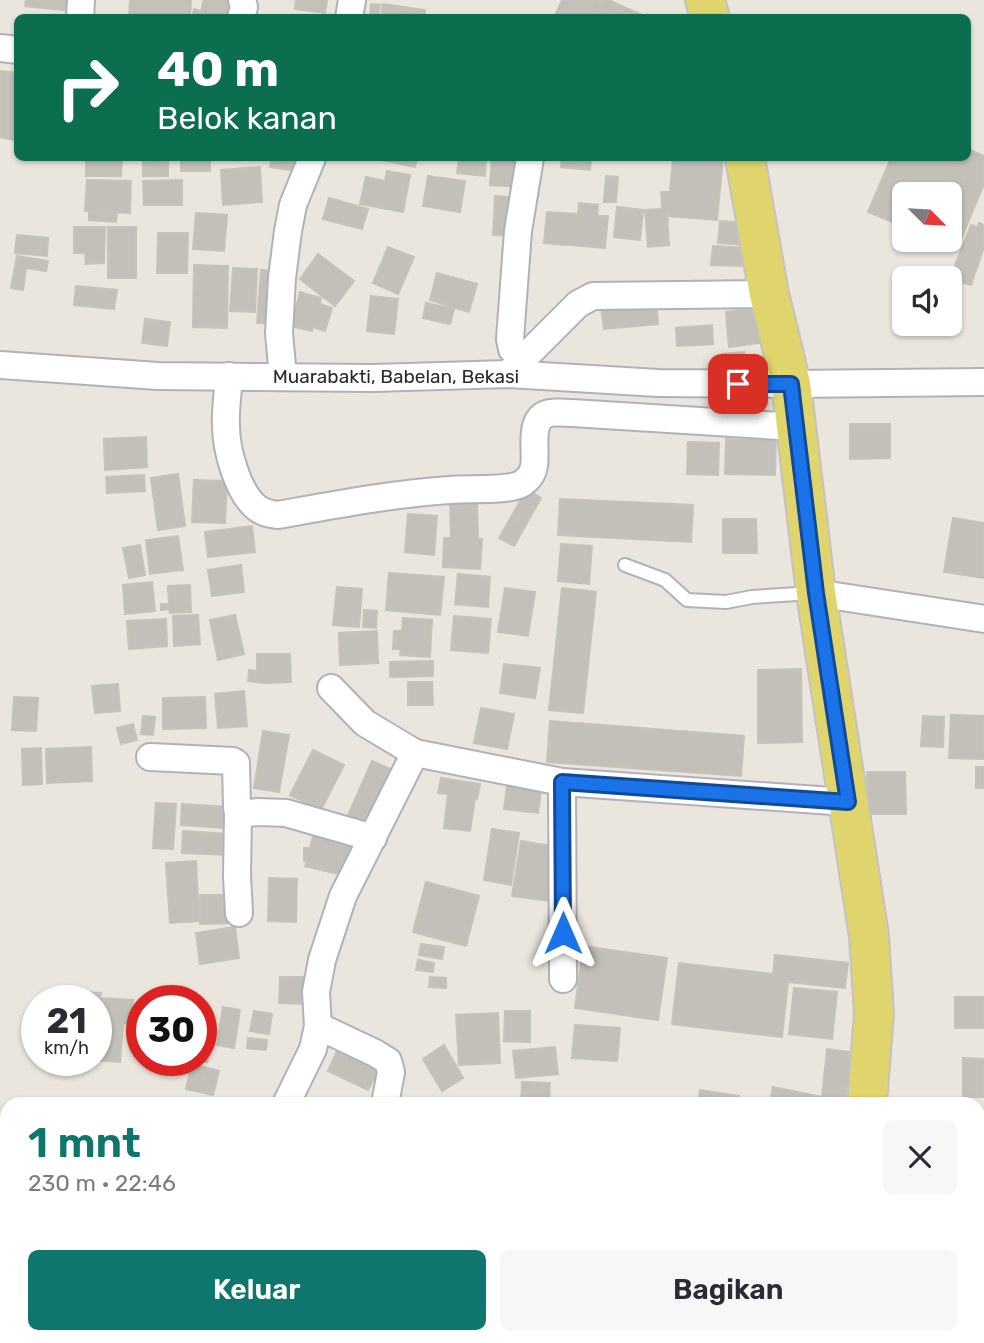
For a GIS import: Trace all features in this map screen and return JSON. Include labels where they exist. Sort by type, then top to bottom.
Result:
[{"type":"main road","points":[[746,161],[769,294],[791,384],[816,593],[869,936],[874,1013],[868,1097]]},
{"type":"street","points":[[283,377],[279,333],[288,230],[293,205],[312,161]]},
{"type":"street","points":[[515,366],[510,339],[518,231],[530,161]]},
{"type":"street","points":[[515,366],[578,304],[593,296],[769,294]]},
{"type":"street","name":"Muarabakti, Babelan, Bekasi","points":[[0,365],[158,376],[373,378],[515,366],[659,383],[984,382]]},
{"type":"street","points":[[229,376],[226,427],[230,454],[240,484],[255,506],[266,513],[278,514],[369,499],[449,490],[508,488],[519,485],[527,480],[534,470],[534,437],[540,419],[548,413],[796,427]]},
{"type":"street","points":[[816,593],[984,619]]},
{"type":"street","points":[[331,688],[365,723],[415,753],[562,782],[848,802]]},
{"type":"street","points":[[289,1097],[313,1049],[318,1026],[316,992],[325,950],[343,896],[415,753]]},
{"type":"street","points":[[150,757],[236,763],[240,913]]},
{"type":"street","points":[[562,782],[563,979]]},
{"type":"street","points":[[239,814],[286,813],[373,838]]},
{"type":"street","points":[[318,1026],[388,1061],[391,1072],[386,1097]]},
{"type":"lane","points":[[625,565],[665,580],[687,600],[726,602],[752,597],[816,593]]},
{"type":"building","points":[[26,0],[74,0],[72,11],[25,6]]},
{"type":"building","points":[[130,0],[191,0],[190,14],[129,14]]},
{"type":"building","points":[[204,0],[233,0],[231,14],[193,14],[194,9],[201,11]]},
{"type":"building","points":[[296,0],[327,0],[325,13],[295,9]]},
{"type":"building","points":[[562,0],[602,0],[596,14],[556,14]]},
{"type":"building","points":[[602,0],[619,5],[616,14],[596,14]]},
{"type":"building","points":[[371,4],[380,5],[379,14],[370,14]]},
{"type":"building","points":[[383,4],[425,10],[424,14],[382,14]]},
{"type":"building","points":[[619,5],[640,14],[616,14]]},
{"type":"building","points":[[0,71],[14,73],[14,140],[0,137]]},
{"type":"building","points":[[971,150],[984,156],[984,184],[962,237],[962,182],[892,182],[892,222],[868,212],[890,161],[971,161]]},
{"type":"building","points":[[86,161],[122,161],[121,176],[86,176]]},
{"type":"building","points":[[143,161],[168,161],[168,176],[143,176]]},
{"type":"building","points":[[181,161],[210,161],[210,171],[181,171]]},
{"type":"building","points":[[271,161],[301,161],[300,170],[270,167]]},
{"type":"building","points":[[386,161],[416,161],[415,167]]},
{"type":"building","points":[[459,161],[486,161],[485,176],[457,173]]},
{"type":"building","points":[[492,161],[523,161],[522,187],[490,185]]},
{"type":"building","points":[[562,161],[591,161],[590,170],[561,167]]},
{"type":"building","points":[[673,161],[723,161],[717,220],[667,216],[669,245],[648,247],[645,210],[662,209],[661,192],[670,192]]},
{"type":"building","points":[[260,167],[262,202],[223,205],[221,170]]},
{"type":"building","points":[[387,171],[410,175],[403,212],[360,204],[366,177],[385,181]]},
{"type":"building","points":[[428,176],[465,181],[460,212],[423,206]]},
{"type":"building","points":[[606,176],[618,177],[616,202],[604,202]]},
{"type":"building","points":[[87,180],[131,181],[130,213],[85,211]]},
{"type":"building","points":[[182,180],[182,205],[144,205],[143,181]]},
{"type":"building","points":[[495,196],[517,198],[515,236],[493,235]]},
{"type":"building","points":[[329,198],[368,209],[362,229],[323,219]]},
{"type":"building","points":[[579,203],[598,205],[597,216],[608,216],[605,248],[544,243],[547,212],[578,214]]},
{"type":"building","points":[[617,207],[643,210],[640,240],[614,237]]},
{"type":"building","points":[[89,212],[117,214],[116,222],[89,220]]},
{"type":"building","points":[[196,213],[227,215],[224,251],[193,249]]},
{"type":"building","points":[[720,221],[746,223],[745,245],[718,243]]},
{"type":"building","points":[[979,223],[984,225],[984,247],[971,285],[962,282],[962,266],[955,266],[971,225],[978,227]]},
{"type":"building","points":[[74,227],[105,227],[104,263],[86,264],[85,253],[74,253]]},
{"type":"building","points":[[108,227],[136,227],[136,278],[108,278]]},
{"type":"building","points":[[158,233],[188,233],[187,273],[157,273]]},
{"type":"building","points":[[17,235],[48,238],[47,256],[15,253]]},
{"type":"building","points":[[713,246],[746,248],[744,266],[711,265]]},
{"type":"building","points":[[388,247],[414,257],[398,294],[373,283]]},
{"type":"building","points":[[318,254],[354,281],[335,306],[300,279]]},
{"type":"building","points":[[17,256],[48,261],[46,271],[26,268],[23,290],[11,288]]},
{"type":"building","points":[[194,265],[228,266],[227,328],[193,327]]},
{"type":"building","points":[[233,268],[257,269],[255,312],[230,311]]},
{"type":"building","points":[[261,270],[275,271],[272,324],[257,323]]},
{"type":"building","points":[[437,273],[477,284],[469,312],[430,300]]},
{"type":"building","points":[[76,286],[117,290],[114,309],[74,305]]},
{"type":"building","points":[[300,292],[321,298],[320,304],[332,308],[325,331],[313,327],[312,331],[291,326]]},
{"type":"building","points":[[371,296],[398,299],[394,334],[367,331]]},
{"type":"building","points":[[656,299],[658,324],[604,329],[601,305]]},
{"type":"building","points":[[426,303],[454,309],[450,324],[423,318]]},
{"type":"building","points":[[755,308],[759,343],[729,347],[726,312]]},
{"type":"building","points":[[145,319],[170,322],[167,346],[142,343]]},
{"type":"building","points":[[712,325],[713,344],[677,346],[676,328]]},
{"type":"building","points":[[744,352],[746,370],[724,373],[722,354]]},
{"type":"building","points":[[850,424],[890,424],[890,458],[850,459]]},
{"type":"building","points":[[750,429],[776,430],[775,475],[725,474],[726,439],[749,440]]},
{"type":"building","points":[[146,437],[147,467],[105,470],[104,439]]},
{"type":"building","points":[[688,442],[719,443],[718,475],[687,474]]},
{"type":"building","points":[[178,474],[185,526],[158,530],[151,478]]},
{"type":"building","points":[[144,475],[145,491],[107,493],[106,477]]},
{"type":"building","points":[[194,480],[227,481],[225,523],[192,522]]},
{"type":"building","points":[[527,489],[541,498],[524,528],[510,519]]},
{"type":"building","points":[[560,499],[693,505],[691,542],[558,535]]},
{"type":"building","points":[[477,502],[478,539],[482,539],[480,569],[443,567],[444,538],[451,538],[450,503]]},
{"type":"building","points":[[408,514],[437,516],[434,555],[405,552]]},
{"type":"building","points":[[953,518],[984,523],[984,578],[944,572]]},
{"type":"building","points":[[510,519],[524,528],[514,546],[499,538]]},
{"type":"building","points":[[723,519],[756,519],[757,553],[723,553]]},
{"type":"building","points":[[252,526],[255,552],[208,557],[205,532]]},
{"type":"building","points":[[178,536],[183,570],[150,574],[146,540]]},
{"type":"building","points":[[561,544],[592,546],[589,584],[558,581]]},
{"type":"building","points":[[140,545],[145,575],[129,578],[123,548]]},
{"type":"building","points":[[241,565],[244,592],[212,596],[208,570]]},
{"type":"building","points":[[389,573],[444,577],[440,615],[386,610]]},
{"type":"building","points":[[458,574],[490,577],[488,607],[455,604]]},
{"type":"building","points":[[152,582],[155,611],[125,614],[123,585]]},
{"type":"building","points":[[190,585],[191,612],[170,613],[169,609],[161,610],[161,604],[169,604],[168,586]]},
{"type":"building","points":[[337,587],[362,589],[359,627],[333,625]]},
{"type":"building","points":[[505,588],[535,592],[528,636],[498,632]]},
{"type":"building","points":[[562,588],[596,592],[583,713],[549,710]]},
{"type":"building","points":[[364,610],[377,611],[376,628],[363,627]]},
{"type":"building","points":[[198,615],[200,644],[174,646],[173,616]]},
{"type":"building","points":[[235,615],[244,654],[218,660],[210,620]]},
{"type":"building","points":[[454,616],[491,619],[488,653],[451,650]]},
{"type":"building","points":[[403,618],[432,620],[430,657],[400,655],[401,649],[393,649],[394,631],[402,631]]},
{"type":"building","points":[[166,619],[167,646],[129,649],[127,621]]},
{"type":"building","points":[[377,631],[378,663],[340,665],[339,633]]},
{"type":"building","points":[[257,654],[290,654],[291,682],[248,681],[249,670],[257,671]]},
{"type":"building","points":[[433,661],[433,676],[390,677],[390,662]]},
{"type":"building","points":[[504,664],[540,668],[535,698],[500,693]]},
{"type":"building","points":[[801,669],[802,742],[758,743],[758,670]]},
{"type":"building","points":[[408,682],[432,682],[433,705],[408,705]]},
{"type":"building","points":[[118,684],[120,711],[95,713],[92,686]]},
{"type":"building","points":[[244,691],[247,726],[218,728],[215,694]]},
{"type":"building","points":[[14,697],[38,698],[36,731],[12,730]]},
{"type":"building","points":[[205,697],[206,728],[163,729],[163,698]]},
{"type":"building","points":[[481,708],[514,714],[507,749],[474,743]]},
{"type":"building","points":[[951,715],[984,716],[984,759],[949,758]]},
{"type":"building","points":[[143,716],[155,717],[153,735],[141,734]]},
{"type":"building","points":[[923,716],[944,717],[943,747],[921,746]]},
{"type":"building","points":[[550,721],[744,736],[741,776],[547,762]]},
{"type":"building","points":[[133,724],[137,740],[121,744],[117,728]]},
{"type":"building","points":[[263,731],[289,735],[279,792],[254,788]]},
{"type":"building","points":[[91,747],[92,781],[47,783],[46,749]]},
{"type":"building","points":[[41,748],[42,784],[23,785],[22,749]]},
{"type":"building","points":[[313,750],[344,765],[321,810],[290,795]]},
{"type":"building","points":[[372,761],[402,774],[374,837],[344,824]]},
{"type":"building","points":[[976,767],[984,767],[984,788],[976,788]]},
{"type":"building","points":[[867,772],[905,772],[906,814],[868,814]]},
{"type":"building","points":[[441,778],[480,784],[470,831],[444,828],[448,794],[438,793]]},
{"type":"building","points":[[508,779],[542,783],[538,813],[504,809]]},
{"type":"building","points":[[156,803],[176,804],[173,849],[153,848]]},
{"type":"building","points":[[182,804],[227,807],[226,828],[181,825]]},
{"type":"building","points":[[492,829],[519,833],[511,885],[484,880]]},
{"type":"building","points":[[183,831],[229,834],[228,855],[182,853]]},
{"type":"building","points":[[313,836],[355,846],[347,876],[305,866],[307,862],[304,861],[304,848],[310,848]]},
{"type":"building","points":[[521,841],[558,847],[549,901],[512,896]]},
{"type":"building","points":[[196,861],[199,921],[170,923],[166,863]]},
{"type":"building","points":[[269,878],[297,879],[296,922],[268,921]]},
{"type":"building","points":[[426,882],[479,896],[466,946],[413,932]]},
{"type":"building","points":[[200,895],[231,895],[231,923],[200,924]]},
{"type":"building","points":[[235,927],[239,958],[200,964],[196,933]]},
{"type":"building","points":[[421,944],[444,947],[442,959],[419,955]]},
{"type":"building","points":[[583,946],[667,958],[658,1020],[575,1008]]},
{"type":"building","points":[[775,955],[848,963],[845,988],[788,982],[782,1037],[672,1024],[679,963],[773,974]]},
{"type":"building","points":[[418,960],[434,963],[433,972],[416,970]]},
{"type":"building","points":[[280,977],[311,977],[310,1004],[279,1003]]},
{"type":"building","points":[[430,977],[446,978],[446,988],[429,987]]},
{"type":"building","points":[[794,988],[837,992],[832,1039],[789,1034]]},
{"type":"building","points":[[955,997],[984,997],[984,1028],[955,1028]]},
{"type":"building","points":[[112,999],[126,1000],[126,1023],[123,1023],[120,1062],[112,1061]]},
{"type":"building","points":[[223,1007],[240,1010],[234,1048],[217,1045]]},
{"type":"building","points":[[254,1011],[272,1014],[269,1034],[250,1031]]},
{"type":"building","points":[[505,1011],[530,1011],[530,1042],[504,1041]]},
{"type":"building","points":[[498,1013],[500,1063],[459,1065],[456,1015]]},
{"type":"building","points":[[575,1025],[620,1028],[617,1061],[572,1058]]},
{"type":"building","points":[[248,1038],[267,1040],[266,1050],[247,1048]]},
{"type":"building","points":[[444,1045],[463,1078],[442,1091],[423,1059]]},
{"type":"building","points":[[555,1047],[558,1074],[516,1078],[513,1051]]},
{"type":"building","points":[[827,1049],[851,1052],[845,1097],[822,1097]]},
{"type":"building","points":[[337,1051],[378,1071],[368,1090],[328,1071]]},
{"type":"building","points":[[963,1058],[984,1059],[984,1097],[963,1097]]},
{"type":"building","points":[[219,1071],[213,1095],[186,1089],[189,1076],[217,1076]]},
{"type":"building","points":[[522,1082],[550,1083],[549,1097],[521,1097]]},
{"type":"building","points":[[773,1087],[822,1097],[771,1097]]},
{"type":"building","points":[[700,1090],[739,1096],[739,1097],[699,1097]]},
{"type":"route","points":[[563,933],[562,782],[848,802],[816,593],[791,384],[738,384]]}]
